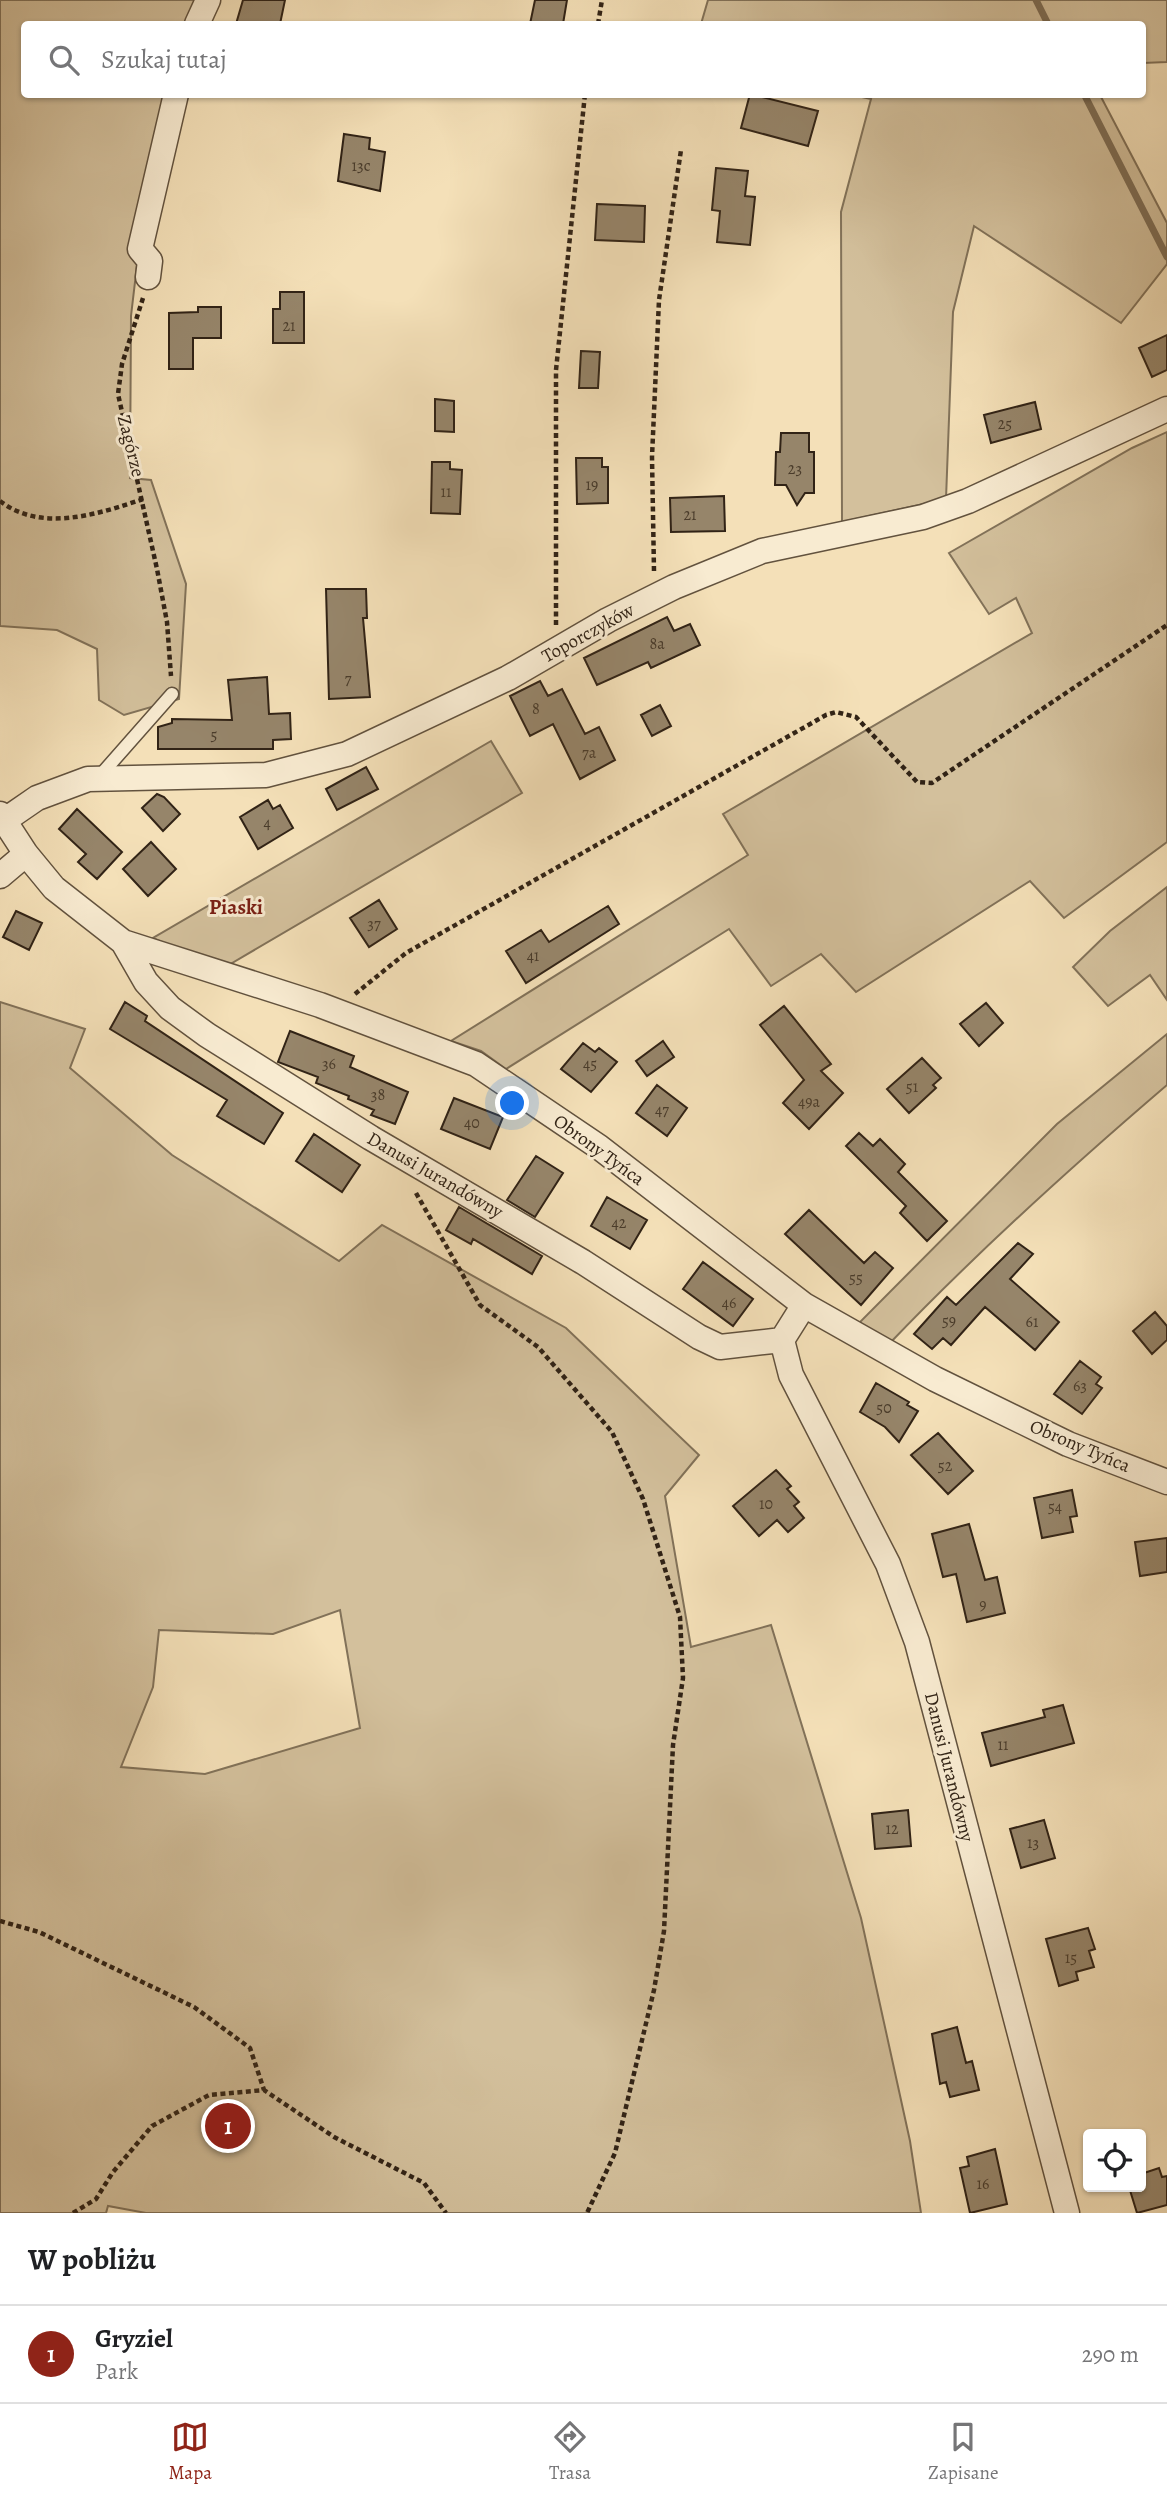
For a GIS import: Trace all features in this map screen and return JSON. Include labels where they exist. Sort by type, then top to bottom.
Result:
[{"type":"street","points":[[198,21],[208,0]]},
{"type":"street","points":[[148,277],[150,261],[140,249],[175,98]]},
{"type":"street","name":"Toporczyków","points":[[2,817],[37,798],[97,779],[255,776],[347,754],[508,678],[660,594],[762,551],[923,517],[968,501],[1167,409]]},
{"type":"street","name":"Obrony Tyńca","points":[[2,817],[26,854],[54,888],[123,942],[336,1011],[476,1065],[599,1147],[804,1305],[935,1379],[1068,1444],[1167,1482]]},
{"type":"street","points":[[0,876],[26,854]]},
{"type":"street","name":"Danusi Jurandówny","points":[[123,942],[146,982],[170,1008],[207,1035],[371,1138],[583,1262],[699,1337],[720,1347],[782,1340],[791,1374],[888,1564],[916,1642],[1067,2213]]},
{"type":"street","points":[[782,1340],[804,1305]]},
{"type":"lane","points":[[97,779],[172,694]]},
{"type":"path","points":[[598,21],[602,0]]},
{"type":"path","points":[[556,650],[556,370],[585,98]]},
{"type":"path","points":[[660,594],[655,578],[652,506],[659,300],[681,150]]},
{"type":"path","name":"Zagórze","points":[[148,277],[141,310],[122,364],[118,394],[143,499],[167,622],[172,694]]},
{"type":"path","points":[[0,501],[40,519],[105,512],[143,499]]},
{"type":"path","points":[[336,1011],[406,953],[826,715],[836,712],[856,717],[916,782],[932,783],[1167,625]]},
{"type":"path","points":[[409,1182],[454,1254],[480,1305],[538,1347],[612,1432],[643,1499],[680,1617],[683,1678],[673,1745],[664,1931],[654,1990],[615,2153],[587,2213]]},
{"type":"path","points":[[0,1922],[39,1932],[194,2007],[250,2048],[264,2090],[334,2137],[424,2183],[446,2213]]},
{"type":"path","points":[[73,2213],[96,2199],[113,2172],[152,2126],[209,2095],[264,2090]]},
{"type":"shaded area","points":[[0,0],[197,0],[190,21],[21,21],[21,98],[170,98],[143,214],[131,316],[130,478],[151,480],[186,584],[179,699],[124,715],[99,700],[97,649],[57,630],[0,626]]},
{"type":"shaded area","points":[[708,0],[1167,0],[1167,62],[1146,63],[1146,21],[702,21]]},
{"type":"shaded area","points":[[866,98],[1102,98],[1167,223],[1167,264],[1121,323],[974,226],[953,312],[946,499],[842,522],[841,212],[871,99]]},
{"type":"shaded area","points":[[1167,432],[1167,842],[1064,918],[1030,881],[856,992],[821,954],[771,986],[729,929],[506,1069],[481,1051],[451,1041],[748,855],[723,814],[1032,633],[1016,598],[989,614],[949,553],[1132,448]]},
{"type":"shaded area","points":[[491,741],[522,793],[227,966],[185,953],[153,938]]},
{"type":"shaded area","points":[[1167,887],[1167,1000],[1150,975],[1108,1006],[1073,967],[1110,931]]},
{"type":"shaded area","points":[[0,1002],[85,1029],[70,1068],[172,1155],[339,1261],[382,1225],[566,1328],[699,1455],[665,1496],[691,1647],[771,1625],[861,1918],[910,2141],[921,2213],[146,2213],[108,2206],[106,2213],[0,2213]],"holes":[[[340,1610],[360,1728],[205,1774],[121,1767],[153,1687],[159,1630],[273,1634]]]},
{"type":"shaded area","points":[[1167,1034],[1167,1085],[1025,1211],[889,1344],[859,1323],[1057,1124]]},
{"type":"building","points":[[243,0],[285,0],[281,21],[237,21]]},
{"type":"building","points":[[535,0],[567,0],[564,21],[531,21]]},
{"type":"building","points":[[749,98],[766,98],[818,111],[808,146],[741,128]]},
{"type":"building","points":[[344,134],[370,138],[369,149],[385,152],[380,191],[338,181]]},
{"type":"building","points":[[716,168],[748,171],[745,196],[755,197],[750,245],[717,242],[720,211],[712,210]]},
{"type":"building","points":[[597,204],[645,206],[644,242],[595,240]]},
{"type":"building","points":[[280,292],[304,292],[304,343],[273,343],[273,309],[280,309]]},
{"type":"building","points":[[198,307],[221,307],[221,338],[193,338],[193,369],[169,369],[169,313],[198,312]]},
{"type":"building","points":[[1167,335],[1167,370],[1152,377],[1139,348]]},
{"type":"building","points":[[581,351],[600,352],[598,388],[579,388]]},
{"type":"building","points":[[435,399],[454,401],[454,432],[435,431]]},
{"type":"building","points":[[1035,402],[1041,429],[991,443],[984,415]]},
{"type":"building","points":[[781,433],[809,433],[809,452],[814,452],[814,493],[805,493],[797,505],[786,485],[775,485],[776,452],[780,452]]},
{"type":"building","points":[[576,458],[602,458],[602,467],[608,467],[608,503],[577,504]]},
{"type":"building","points":[[432,462],[450,462],[450,469],[462,470],[460,514],[431,513]]},
{"type":"building","points":[[724,496],[725,531],[671,532],[670,498]]},
{"type":"building","points":[[326,589],[366,589],[367,618],[363,618],[370,697],[329,699]]},
{"type":"building","points":[[667,617],[674,631],[690,624],[700,645],[651,668],[648,662],[597,685],[584,658]]},
{"type":"building","points":[[267,677],[269,714],[290,713],[291,739],[273,740],[273,749],[158,749],[158,727],[172,723],[172,719],[232,720],[228,680]]},
{"type":"building","points":[[540,681],[548,696],[562,689],[585,734],[599,727],[615,760],[580,779],[553,724],[530,736],[510,696]]},
{"type":"building","points":[[660,705],[671,726],[652,736],[641,715]]},
{"type":"building","points":[[366,767],[378,789],[337,810],[326,789]]},
{"type":"building","points":[[157,794],[164,797],[180,814],[163,831],[142,808]]},
{"type":"building","points":[[268,800],[273,809],[280,805],[293,828],[258,849],[240,817]]},
{"type":"building","points":[[77,809],[122,852],[97,879],[78,862],[86,854],[59,829]]},
{"type":"building","points":[[151,842],[176,869],[148,896],[123,869]]},
{"type":"building","points":[[379,900],[397,929],[369,947],[350,918]]},
{"type":"building","points":[[608,906],[619,924],[526,983],[506,951],[541,930],[549,942]]},
{"type":"building","points":[[16,911],[42,923],[29,950],[3,937]]},
{"type":"building","points":[[125,1002],[147,1016],[145,1021],[283,1113],[264,1144],[217,1116],[227,1100],[110,1029]]},
{"type":"building","points":[[986,1003],[1003,1023],[979,1046],[960,1024]]},
{"type":"building","points":[[784,1006],[831,1064],[821,1071],[843,1093],[809,1129],[783,1103],[804,1080],[760,1025]]},
{"type":"building","points":[[290,1031],[354,1056],[350,1067],[408,1092],[395,1124],[371,1115],[374,1110],[348,1099],[349,1096],[316,1083],[318,1077],[278,1062]]},
{"type":"building","points":[[663,1041],[674,1057],[647,1076],[636,1061]]},
{"type":"building","points":[[583,1043],[595,1052],[599,1048],[617,1062],[591,1092],[561,1069]]},
{"type":"building","points":[[922,1058],[941,1078],[933,1085],[936,1088],[909,1113],[887,1089]]},
{"type":"building","points":[[657,1085],[687,1108],[667,1136],[636,1113]]},
{"type":"building","points":[[454,1098],[503,1117],[490,1149],[441,1129]]},
{"type":"building","points":[[859,1133],[873,1146],[880,1139],[905,1164],[898,1172],[947,1221],[927,1241],[900,1213],[906,1206],[846,1146]]},
{"type":"building","points":[[314,1134],[360,1165],[342,1192],[296,1161]]},
{"type":"building","points":[[536,1156],[563,1173],[535,1217],[507,1200]]},
{"type":"building","points":[[607,1197],[647,1220],[630,1249],[591,1226]]},
{"type":"building","points":[[459,1207],[542,1256],[532,1274],[473,1239],[471,1244],[446,1230]]},
{"type":"building","points":[[809,1210],[864,1263],[875,1252],[893,1268],[861,1305],[785,1234]]},
{"type":"building","points":[[1018,1243],[1033,1254],[1010,1279],[1059,1322],[1035,1350],[985,1307],[951,1345],[943,1338],[932,1349],[914,1334],[947,1297],[956,1305]]},
{"type":"building","points":[[703,1262],[753,1299],[733,1326],[683,1289]]},
{"type":"building","points":[[1155,1312],[1167,1326],[1167,1340],[1152,1354],[1133,1331]]},
{"type":"building","points":[[1080,1361],[1101,1377],[1096,1384],[1102,1388],[1082,1414],[1054,1394]]},
{"type":"building","points":[[876,1383],[909,1402],[907,1405],[918,1411],[899,1442],[885,1427],[860,1412]]},
{"type":"building","points":[[938,1433],[973,1471],[948,1494],[911,1455]]},
{"type":"building","points":[[776,1470],[791,1486],[787,1489],[799,1502],[794,1506],[804,1518],[788,1532],[777,1520],[759,1536],[733,1506]]},
{"type":"building","points":[[1072,1490],[1077,1516],[1070,1517],[1073,1532],[1042,1538],[1034,1498]]},
{"type":"building","points":[[969,1524],[985,1580],[997,1577],[1005,1613],[967,1622],[956,1574],[943,1577],[932,1534]]},
{"type":"building","points":[[1167,1538],[1167,1572],[1140,1576],[1135,1542]]},
{"type":"building","points":[[1063,1705],[1074,1743],[991,1766],[982,1733],[1045,1717],[1043,1710]]},
{"type":"building","points":[[908,1810],[911,1846],[875,1849],[872,1814]]},
{"type":"building","points":[[1044,1820],[1055,1858],[1021,1868],[1010,1829]]},
{"type":"building","points":[[1088,1928],[1095,1949],[1089,1951],[1094,1967],[1076,1972],[1078,1980],[1059,1986],[1046,1939]]},
{"type":"building","points":[[957,2027],[966,2063],[972,2061],[979,2090],[950,2097],[946,2082],[940,2084],[932,2034]]},
{"type":"building","points":[[995,2149],[1007,2204],[970,2213],[960,2168],[969,2166],[967,2157]]},
{"type":"building","points":[[1159,2168],[1162,2177],[1167,2176],[1167,2205],[1137,2213],[1131,2192],[1146,2192],[1146,2172]]},
{"type":"waterway","points":[[1036,0],[1046,21]]},
{"type":"waterway","points":[[1086,98],[1167,257]]},
{"type":"place","name":"Gryziel","points":[[228,2126]]},
{"type":"district","name":"Piaski","points":[[236,907]]}]
